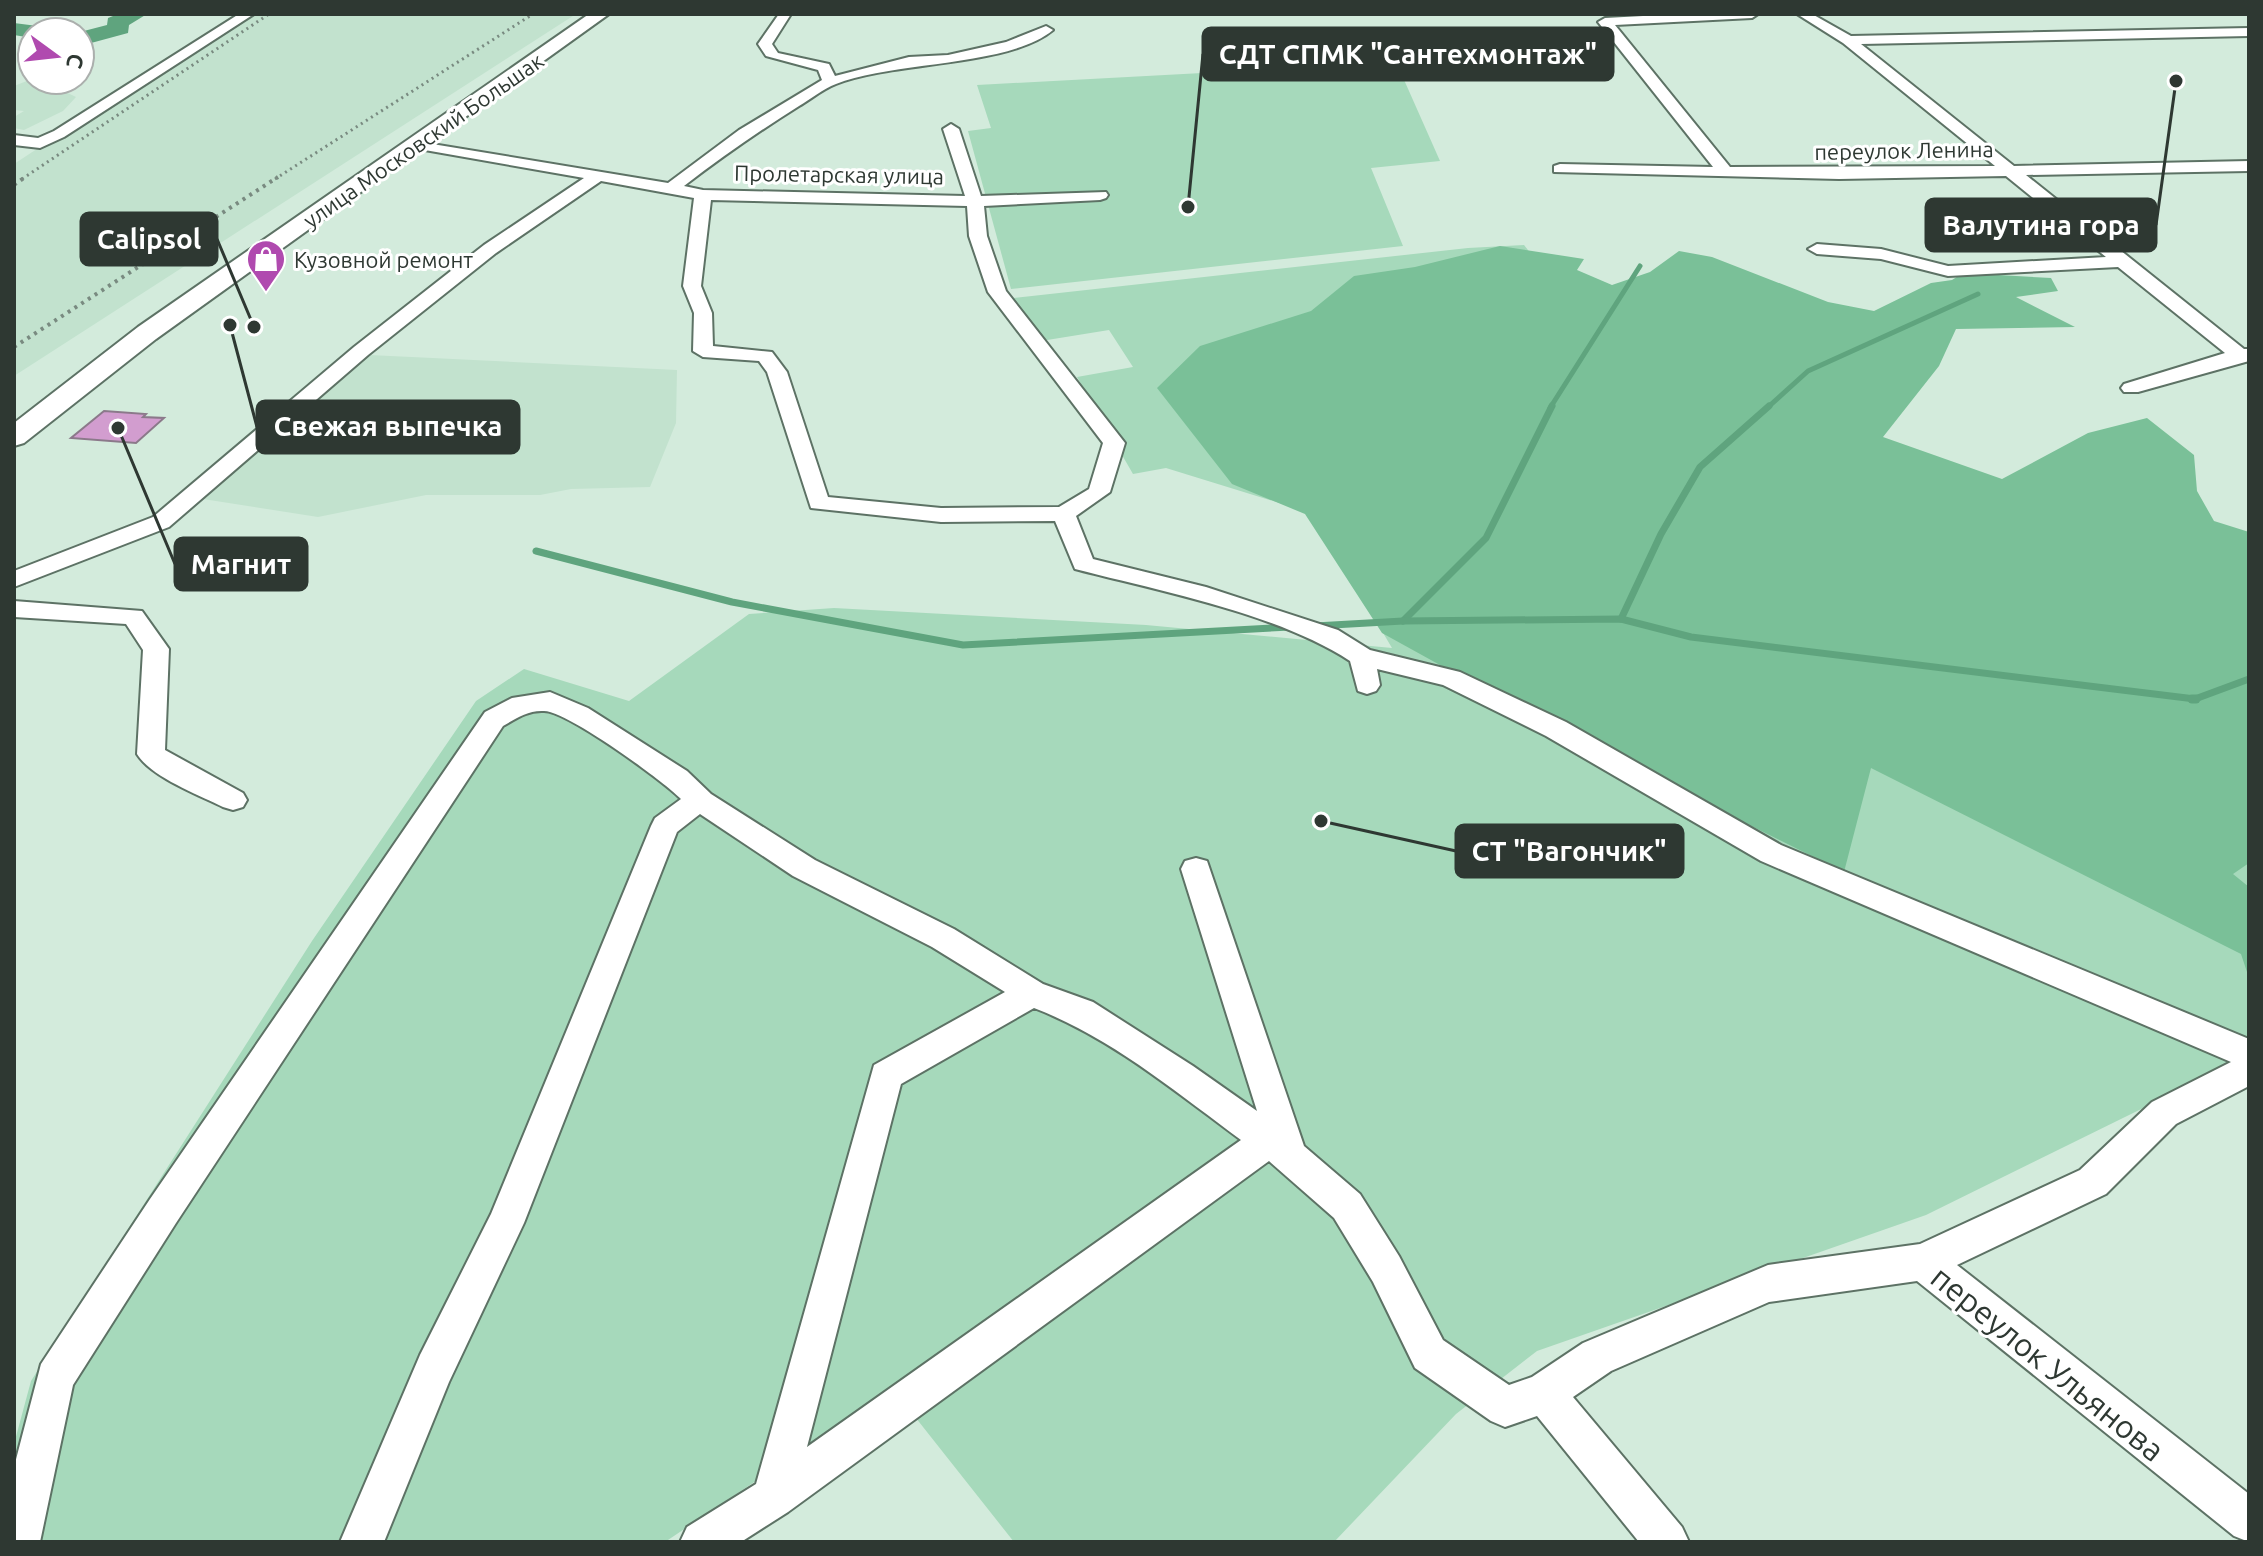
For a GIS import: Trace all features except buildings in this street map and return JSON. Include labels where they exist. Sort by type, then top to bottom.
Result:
[{"type":"street","points":[[14,140],[40,143],[59,134],[248,14]]},
{"type":"street","name":"улица Московский Большак","points":[[14,437],[147,333],[600,14]]},
{"type":"street","points":[[785,14],[765,44],[773,56],[824,67],[830,81]]},
{"type":"street","points":[[1725,171],[1605,22],[1752,14]]},
{"type":"street","points":[[1802,14],[1848,40],[2244,355]]},
{"type":"street","name":"Пролетарская улица","points":[[671,188],[744,133],[830,81],[909,61],[948,59],[1010,45],[1046,30]]},
{"type":"street","points":[[1848,40],[2249,32]]},
{"type":"street","name":"Пролетарская улица","points":[[703,195],[692,286],[703,313],[703,351],[765,356],[777,372],[819,503],[941,515],[1064,514],[1099,492],[1114,443],[997,292],[978,236],[975,201],[951,129]]},
{"type":"street","name":"Пролетарская улица","points":[[419,144],[703,195],[975,201]]},
{"type":"street","name":"переулок Ленина","points":[[1560,169],[1839,174],[2249,166]]},
{"type":"street","points":[[14,580],[161,522],[361,351],[490,249],[596,177]]},
{"type":"street","points":[[975,201],[1100,195]]},
{"type":"street","points":[[1817,249],[1881,254],[1948,271],[2122,261]]},
{"type":"street","points":[[2131,388],[2244,355]]},
{"type":"street","points":[[1064,514],[1083,564],[1227,602],[1329,636],[1362,657],[1451,678],[1556,729],[1771,853],[2249,1054]]},
{"type":"street","points":[[14,609],[133,617],[156,649],[151,754],[169,767],[233,800]]},
{"type":"street","points":[[1362,657],[1367,685]]},
{"type":"street","points":[[18,1542],[55,1378],[171,1198],[494,719],[521,704],[550,701],[579,714],[677,778],[701,801],[804,868],[943,938],[1032,993],[1081,1012],[1181,1076],[1279,1148],[1347,1206],[1386,1269],[1429,1354],[1505,1407],[1544,1393],[1597,1357],[1768,1284],[1923,1262]]},
{"type":"street","points":[[362,1542],[434,1369],[506,1223],[665,826],[701,801]]},
{"type":"street","points":[[1196,869],[1279,1148]]},
{"type":"street","points":[[773,1497],[886,1075],[1032,993]]},
{"type":"street","name":"переулок Ульянова","points":[[2249,1069],[2164,1113],[2093,1182],[1923,1262],[2249,1521]]},
{"type":"street","points":[[702,1542],[773,1497],[1279,1148]]},
{"type":"street","points":[[1544,1393],[1667,1542]]},
{"type":"shaded area","points":[[243,14],[576,14],[14,376],[14,164]]},
{"type":"shaded area","points":[[1293,68],[1401,73],[1440,161],[1371,168],[1403,246],[1011,289],[968,131],[991,128],[977,85]]},
{"type":"shaded area","points":[[14,86],[16,96],[76,97],[63,111],[24,130],[14,128],[14,117],[24,111],[14,110]]},
{"type":"shaded area","points":[[1524,245],[1575,310],[2249,662],[2249,1056],[1926,1215],[1537,1351],[1456,1414],[1334,1542],[1014,1542],[893,1389],[665,1542],[49,1542],[14,1537],[14,1444],[31,1381],[312,941],[476,701],[524,669],[629,701],[749,614],[834,608],[1146,625],[1392,648],[1312,513],[1166,468],[1133,474],[1077,377],[1133,367],[1109,330],[1041,341],[1005,299],[1468,248]]},
{"type":"shaded area","points":[[370,355],[677,370],[676,423],[650,487],[571,489],[540,495],[426,495],[318,517],[203,499]]},
{"type":"green space","points":[[1500,246],[1584,259],[1577,270],[1612,285],[1650,272],[1679,251],[1712,257],[1828,302],[1874,311],[1931,283],[1952,280],[1963,273],[2051,278],[2058,291],[2016,297],[2075,327],[1956,329],[1939,366],[1883,437],[2002,479],[2088,433],[2147,418],[2194,455],[2197,491],[2214,521],[2249,532],[2249,863],[2233,874],[2249,887],[2249,978],[2241,954],[1871,768],[1844,872],[1556,729],[1382,633],[1305,514],[1232,484],[1157,388],[1200,346],[1311,311],[1354,276],[1415,267]]},
{"type":"waterway","points":[[96,35],[120,28],[116,23],[136,14]]},
{"type":"waterway","points":[[1550,408],[1640,266]]},
{"type":"waterway","points":[[1767,408],[1808,371],[1978,294]]},
{"type":"waterway","points":[[1403,621],[1486,538],[1552,406]]},
{"type":"waterway","points":[[1621,619],[1661,534],[1700,467],[1769,406]]},
{"type":"waterway","points":[[536,551],[732,602],[963,645],[1290,627]]},
{"type":"waterway","points":[[1403,621],[1621,619]]},
{"type":"waterway","points":[[1621,619],[1691,637],[2195,699]]},
{"type":"waterway","points":[[1315,626],[1403,621]]},
{"type":"waterway","points":[[2195,699],[2249,679]]},
{"type":"railway","points":[[22,179],[269,14]]},
{"type":"railway","points":[[275,179],[533,14]]},
{"type":"railway","points":[[14,185],[25,177]]},
{"type":"railway","points":[[14,347],[278,177]]},
{"type":"place","name":"Валутина гора","points":[[2176,81]]},
{"type":"place","name":"СДТ СПМК \"Сантехмонтаж\"","points":[[1188,207]]},
{"type":"place","name":"Кузовной ремонт","points":[[266,293]]},
{"type":"place","name":"Свежая выпечка","points":[[230,325]]},
{"type":"place","name":"Сalipsol","points":[[254,327]]},
{"type":"place","name":"Магнит","points":[[118,428]]},
{"type":"place","name":"СТ \"Вагончик\"","points":[[1321,821]]}]
